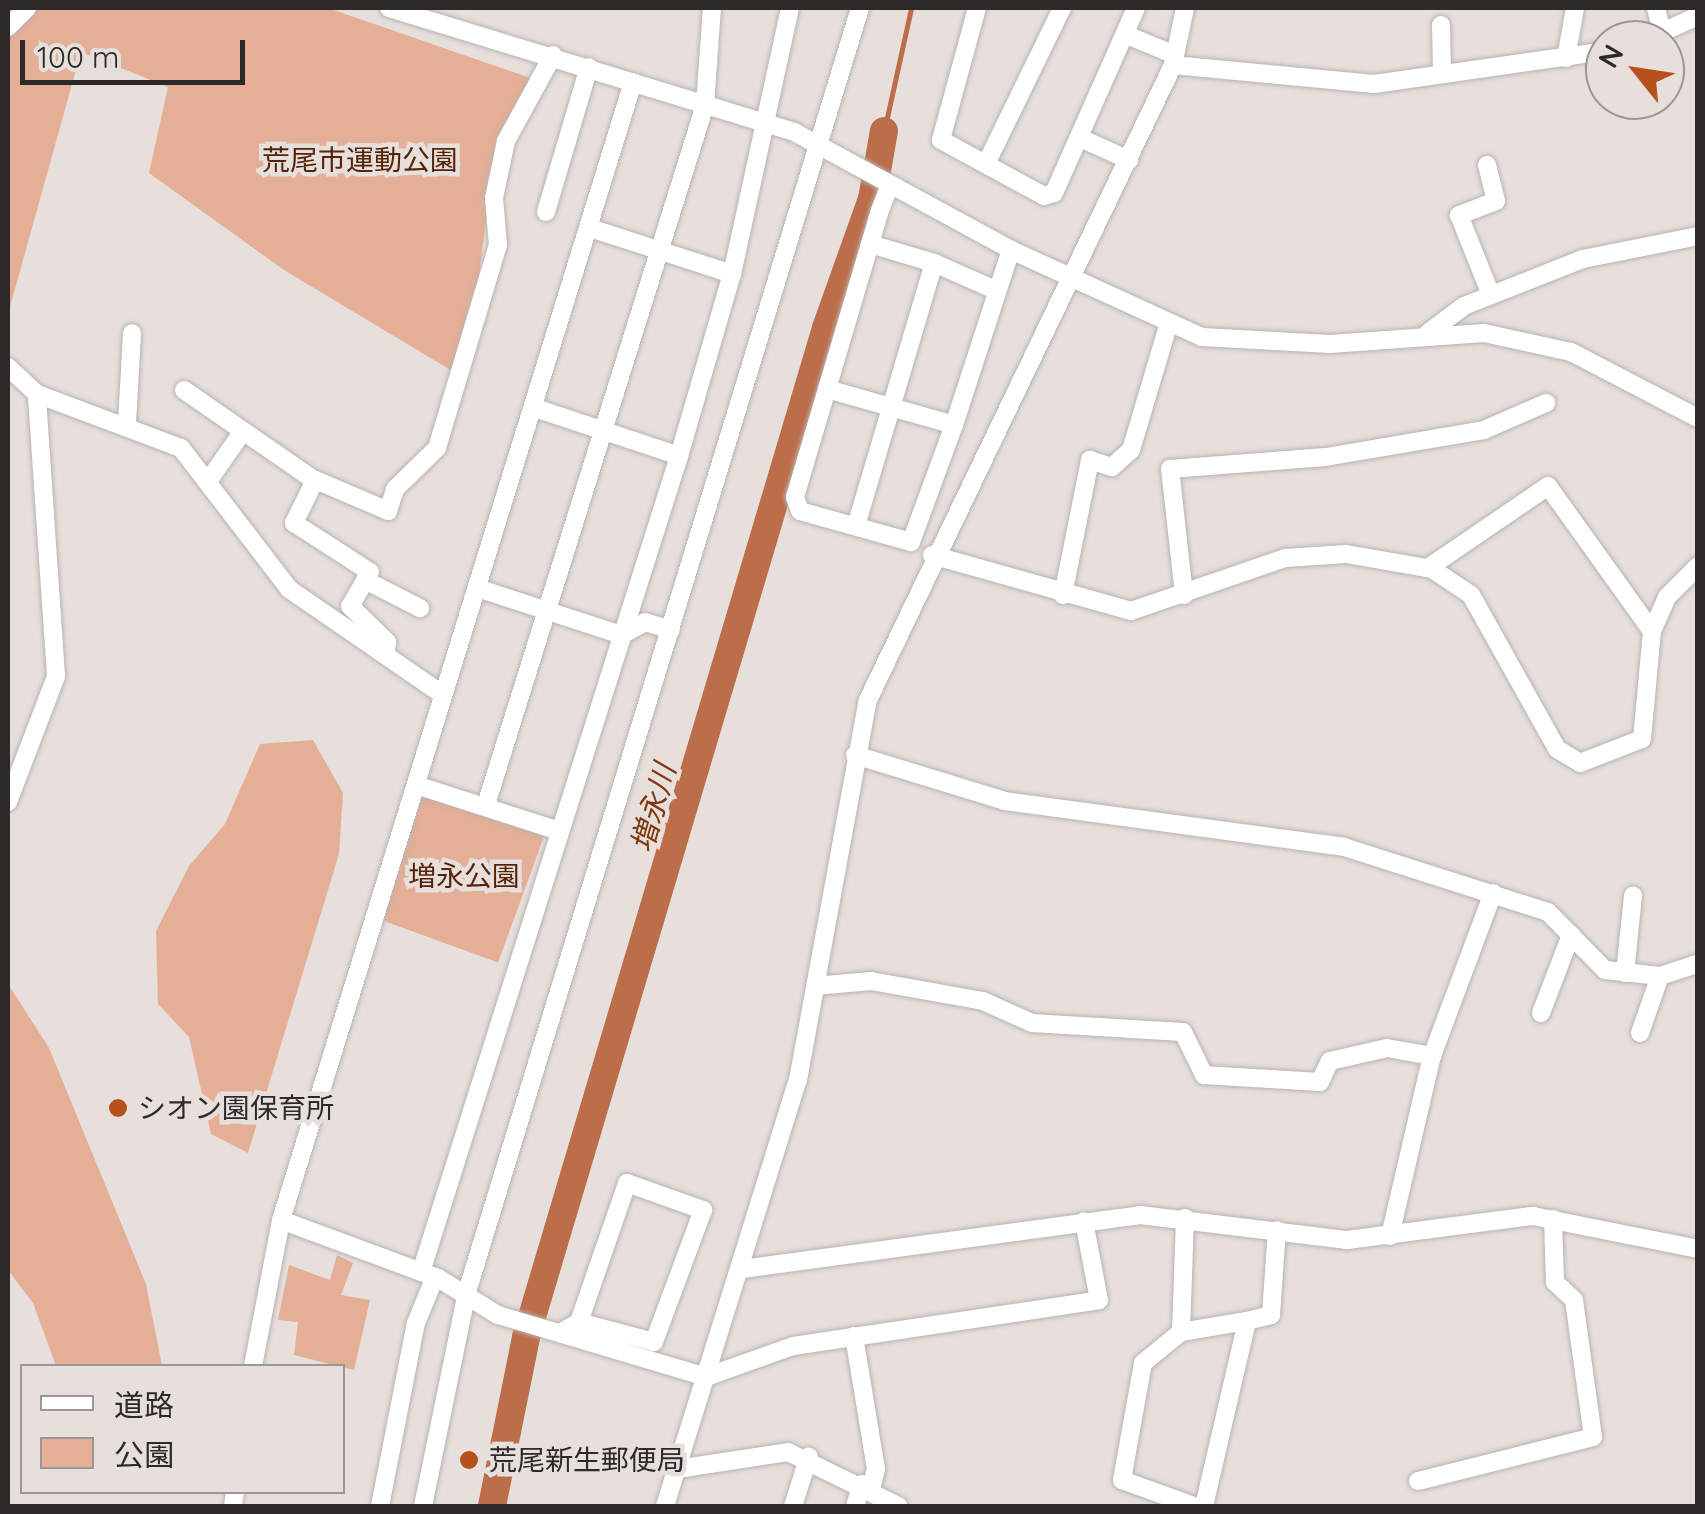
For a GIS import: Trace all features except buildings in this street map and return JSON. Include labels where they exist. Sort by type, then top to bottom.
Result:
[{"type":"street","points":[[8,27],[27,8]]},
{"type":"street","points":[[389,8],[553,55],[817,143],[1011,250],[1168,326],[1254,346],[1484,332],[1571,352],[1698,418]]},
{"type":"street","points":[[486,806],[705,105],[712,8]]},
{"type":"street","points":[[380,1506],[428,1275],[559,832],[679,456],[732,274],[760,123],[790,8]]},
{"type":"street","points":[[424,1506],[467,1292],[860,8]]},
{"type":"street","points":[[977,8],[940,128],[941,140],[1044,196],[1080,138],[1129,36],[1136,8]]},
{"type":"street","points":[[986,164],[1062,8]]},
{"type":"street","points":[[665,1506],[798,1080],[855,755],[881,664],[1129,160],[1174,60],[1185,8]]},
{"type":"street","points":[[1566,58],[1575,8]]},
{"type":"street","points":[[1442,26],[1442,74]]},
{"type":"street","points":[[1129,36],[1174,60],[1374,84],[1585,55]]},
{"type":"street","points":[[184,390],[314,480],[388,511],[395,489],[436,448],[498,245],[494,198],[506,141],[553,55]]},
{"type":"street","points":[[546,212],[589,67]]},
{"type":"street","points":[[253,1364],[281,1220],[633,82]]},
{"type":"street","points":[[1080,138],[1129,160]]},
{"type":"street","points":[[1487,165],[1496,202],[1459,215],[1491,295]]},
{"type":"street","points":[[890,185],[795,498],[800,511],[911,542],[919,535],[993,290],[1011,250]]},
{"type":"street","points":[[590,228],[732,274]]},
{"type":"street","points":[[1428,334],[1491,295],[1583,259],[1698,236]]},
{"type":"street","points":[[870,244],[934,263],[993,290]]},
{"type":"street","points":[[856,526],[934,263]]},
{"type":"street","points":[[1063,595],[1090,460],[1112,467],[1131,450],[1168,326]]},
{"type":"street","points":[[127,423],[132,333]]},
{"type":"street","points":[[8,366],[37,394],[127,423],[181,448],[211,477],[289,589],[443,695]]},
{"type":"street","points":[[827,389],[954,424]]},
{"type":"street","points":[[8,802],[56,676],[37,394]]},
{"type":"street","points":[[1184,595],[1170,469],[1326,457],[1484,430],[1546,403]]},
{"type":"street","points":[[534,408],[679,456]]},
{"type":"street","points":[[211,477],[244,431]]},
{"type":"street","points":[[314,480],[294,523],[370,572],[350,606],[387,642],[385,655]]},
{"type":"street","points":[[1428,568],[1548,486],[1652,630]]},
{"type":"street","points":[[932,555],[1063,595],[1131,611],[1313,554],[1428,568],[1471,595],[1557,749],[1580,763],[1642,739],[1652,630],[1667,597],[1698,566]]},
{"type":"street","points":[[365,580],[420,608]]},
{"type":"street","points":[[477,588],[622,635],[645,622],[671,630]]},
{"type":"street","points":[[855,755],[1005,801],[1308,839],[1548,912],[1605,970],[1660,976],[1698,964]]},
{"type":"street","points":[[416,785],[559,832]]},
{"type":"street","points":[[1390,1236],[1432,1056],[1493,894]]},
{"type":"street","points":[[1625,974],[1634,895]]},
{"type":"street","points":[[1542,1013],[1571,935]]},
{"type":"street","points":[[1640,1033],[1660,976]]},
{"type":"street","points":[[814,986],[871,981],[983,1001],[1032,1022],[1174,1030],[1204,1075],[1320,1082],[1330,1060],[1387,1048],[1432,1056]]},
{"type":"street","points":[[555,1332],[578,1322],[654,1342],[703,1210],[627,1182],[578,1322]]},
{"type":"street","points":[[742,1269],[1084,1221],[1185,1218],[1277,1230],[1390,1236],[1486,1218],[1553,1219],[1698,1248]]},
{"type":"street","points":[[1181,1332],[1185,1218]]},
{"type":"street","points":[[1418,1481],[1594,1437],[1574,1300],[1555,1282],[1553,1219]]},
{"type":"street","points":[[281,1220],[467,1292],[498,1315],[706,1377],[793,1346],[1099,1300],[1084,1221]]},
{"type":"street","points":[[1194,1506],[1122,1480],[1143,1363],[1181,1332],[1271,1315],[1277,1230]]},
{"type":"street","points":[[1204,1506],[1247,1321]]},
{"type":"street","points":[[854,1336],[876,1470],[854,1506]]},
{"type":"street","points":[[677,1469],[740,1454],[810,1456],[898,1506]]},
{"type":"street","points":[[793,1506],[810,1456]]},
{"type":"green space","name":"荒尾市運動公園","points":[[8,8],[328,8],[533,79],[497,137],[477,290],[454,372],[284,270],[149,173],[168,87],[81,52],[8,314]]},
{"type":"green space","points":[[313,740],[343,793],[339,854],[248,1153],[211,1134],[189,1037],[158,1004],[156,931],[189,866],[225,824],[260,744]]},
{"type":"green space","name":"増永公園","points":[[425,789],[545,833],[498,962],[378,919]]},
{"type":"green space","points":[[8,984],[49,1048],[146,1284],[162,1364],[55,1364],[33,1303],[8,1270]]},
{"type":"green space","points":[[337,1255],[353,1263],[341,1295],[370,1300],[354,1370],[345,1368],[345,1364],[294,1355],[298,1322],[278,1320],[289,1265],[330,1280]]},
{"type":"waterway","points":[[884,131],[911,8]]},
{"type":"waterway","name":"増永川","points":[[492,1506],[526,1337],[826,328],[872,199],[884,131]]},
{"type":"place","name":"シオン園保育所","points":[[118,1108]]},
{"type":"place","name":"荒尾新生郵便局","points":[[469,1460]]}]
